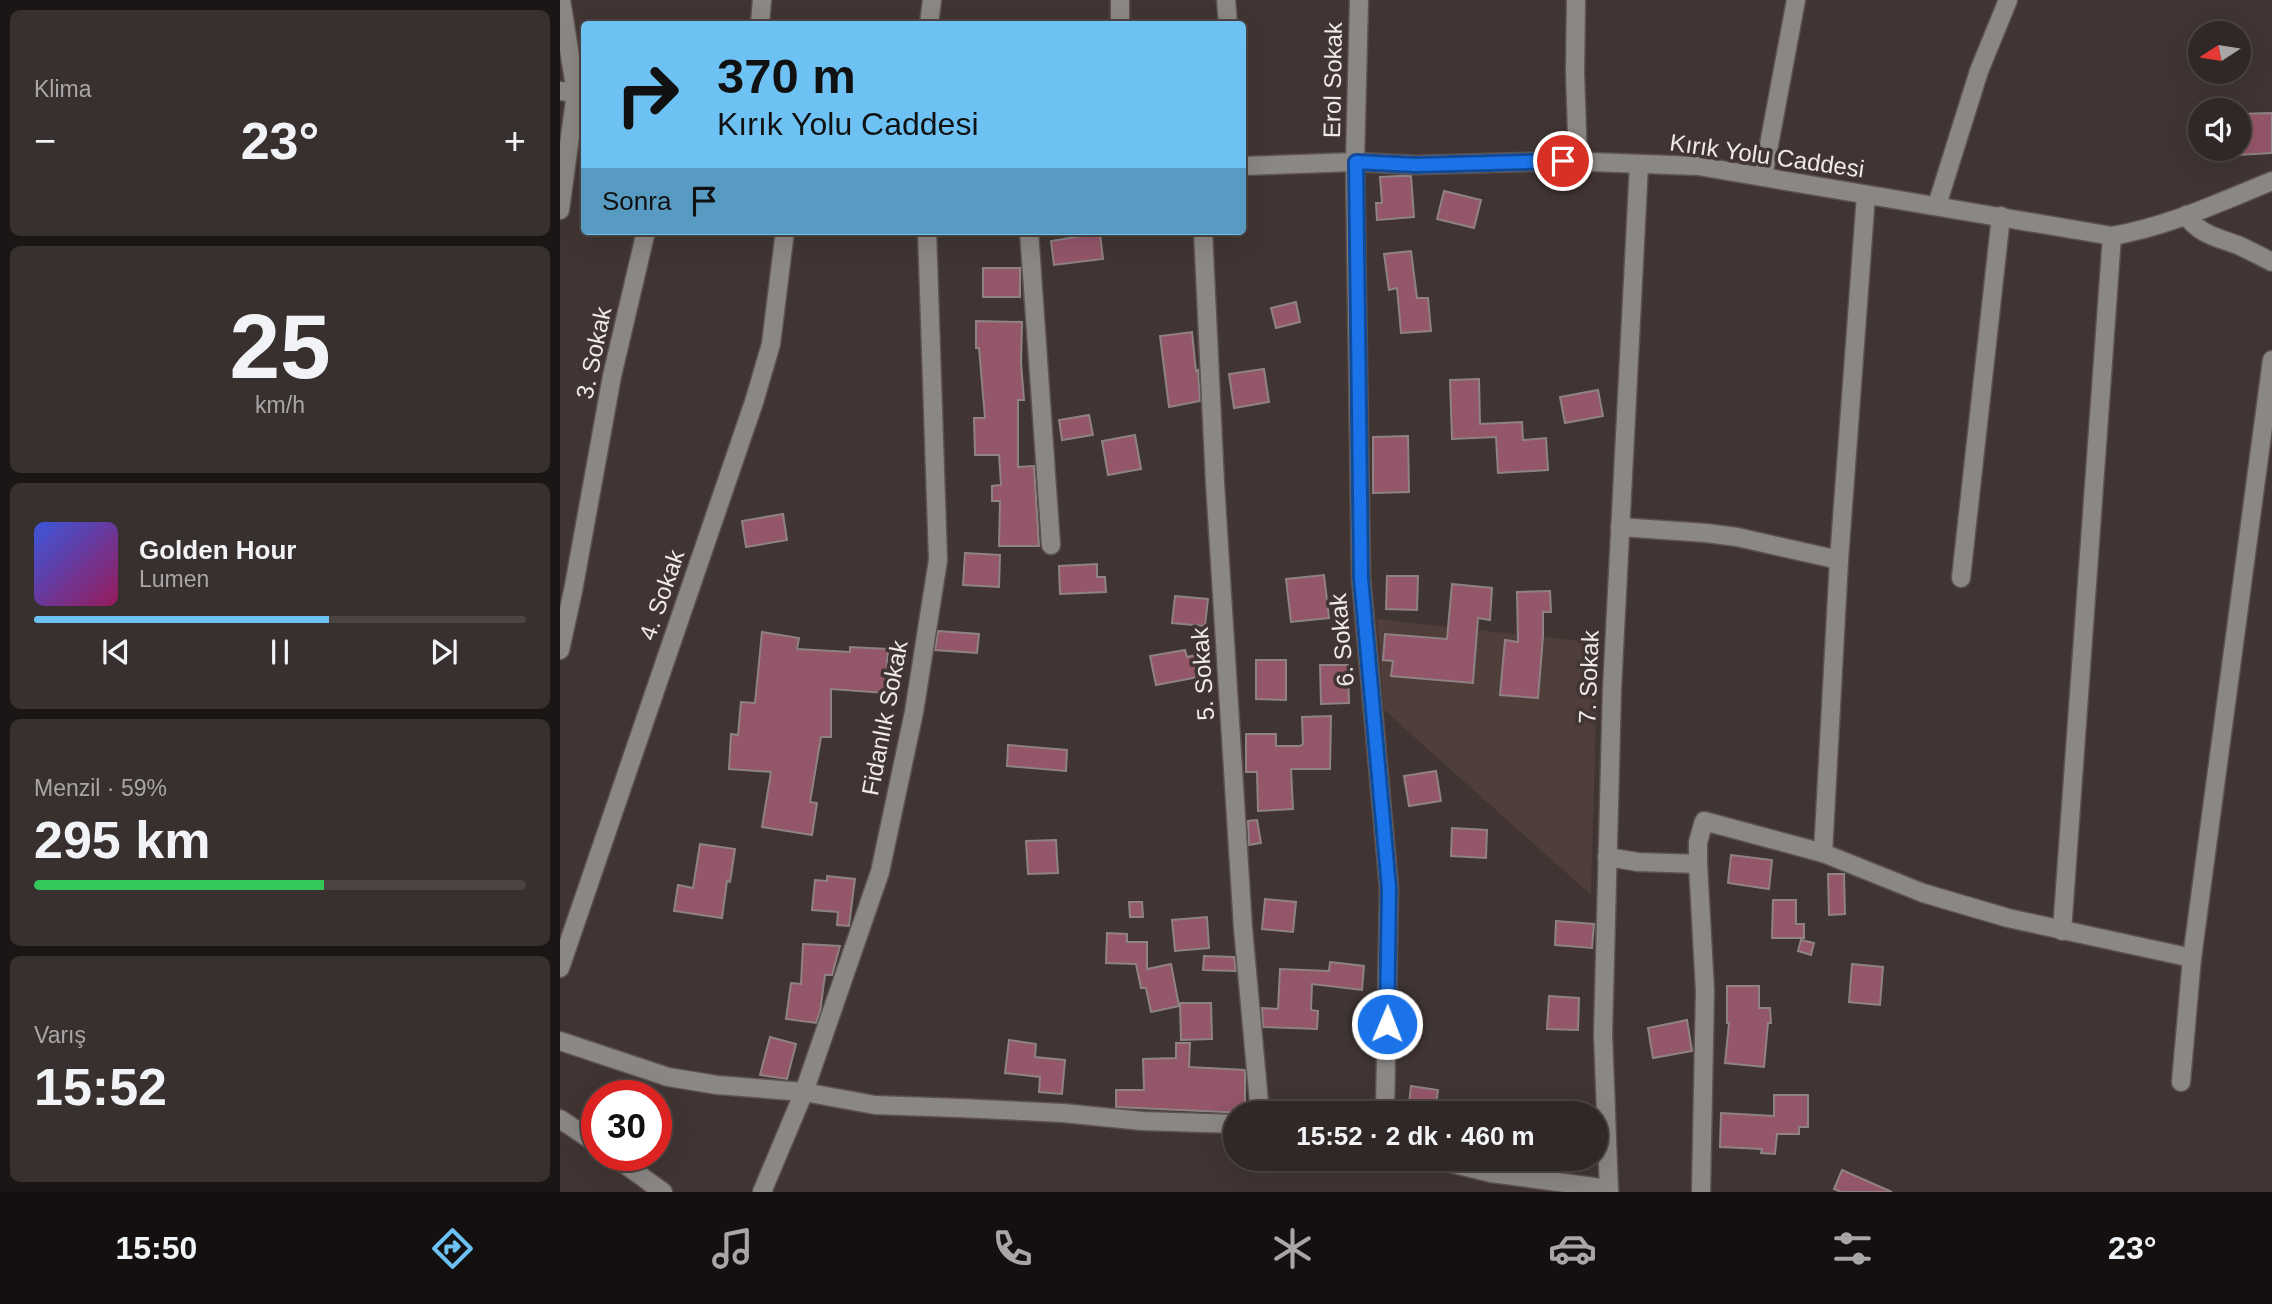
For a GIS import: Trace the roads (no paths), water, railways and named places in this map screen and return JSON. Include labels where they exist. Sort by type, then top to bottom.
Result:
[{"type":"street","points":[[560,210],[574,93],[561,0]]},
{"type":"street","points":[[760,21],[762,0]]},
{"type":"street","points":[[929,21],[932,0]]},
{"type":"street","points":[[1120,0],[1120,21]]},
{"type":"street","points":[[1226,0],[1228,21]]},
{"type":"street","name":"Erol Sokak","points":[[1356,162],[1359,0]]},
{"type":"street","points":[[1576,0],[1578,162]]},
{"type":"street","points":[[1763,177],[1796,0]]},
{"type":"street","points":[[1937,205],[1979,71],[2008,0]]},
{"type":"street","name":"Kırık Yolu Caddesi","points":[[1246,166],[1356,162],[1416,165],[1578,162],[1698,166],[2112,236],[2136,232],[2186,215],[2272,181]]},
{"type":"street","name":"6. Sokak","points":[[1356,162],[1361,578],[1389,888],[1385,1101]]},
{"type":"street","name":"7. Sokak","points":[[1609,1191],[1602,1034],[1607,857],[1612,690],[1639,164]]},
{"type":"street","points":[[1823,853],[1839,560],[1866,195]]},
{"type":"street","points":[[2186,215],[2193,226],[2272,262]]},
{"type":"street","points":[[1961,578],[2001,216]]},
{"type":"street","name":"3. Sokak","points":[[560,650],[612,376],[645,235]]},
{"type":"street","name":"4. Sokak","points":[[560,968],[754,402],[771,344],[785,235]]},
{"type":"street","name":"Fidanlık Sokak","points":[[762,1192],[804,1092],[880,872],[914,712],[938,560],[927,235]]},
{"type":"street","points":[[1028,235],[1051,545]]},
{"type":"street","name":"5. Sokak","points":[[1203,235],[1215,483],[1243,928],[1259,1101]]},
{"type":"street","points":[[2062,931],[2112,236]]},
{"type":"street","points":[[2181,1082],[2192,958],[2272,360]]},
{"type":"street","points":[[1620,527],[1716,534],[1839,560]]},
{"type":"street","points":[[1701,1192],[1705,991],[1698,842],[1704,821],[1823,853],[1923,893],[2008,918],[2192,958]]},
{"type":"street","points":[[1607,857],[1638,862],[1698,864]]},
{"type":"street","points":[[560,1041],[668,1077],[717,1085],[804,1092],[875,1105],[1223,1124]]},
{"type":"street","points":[[560,1119],[581,1133]]},
{"type":"street","points":[[634,1171],[663,1192]]},
{"type":"street","points":[[1483,1171],[1609,1191]]}]
